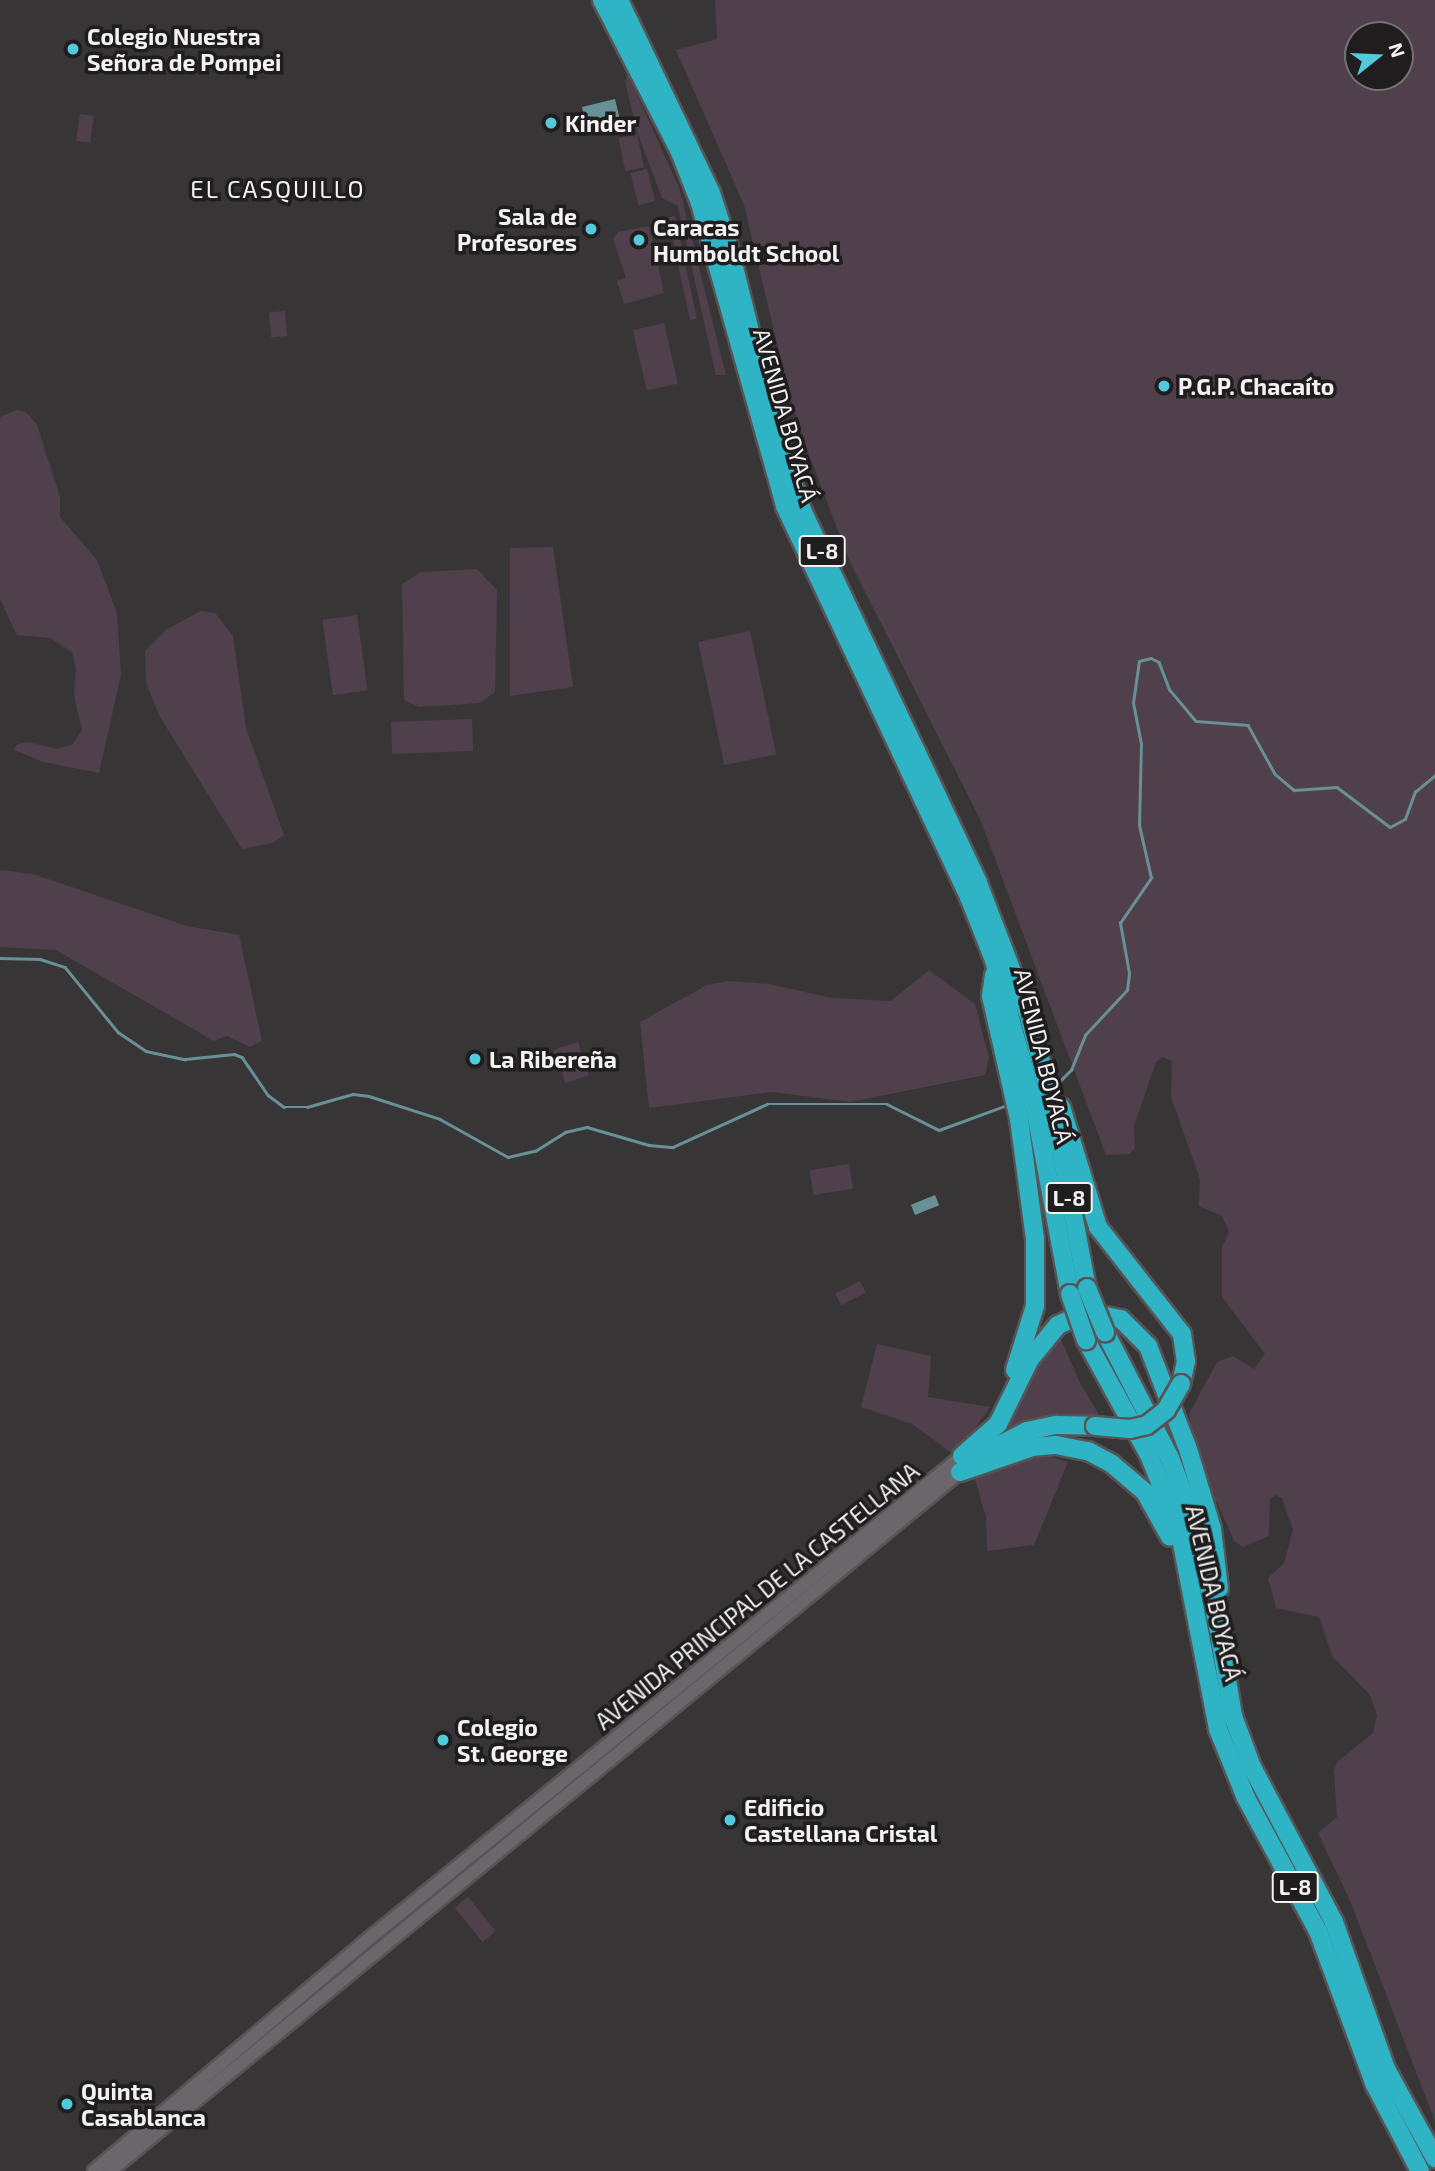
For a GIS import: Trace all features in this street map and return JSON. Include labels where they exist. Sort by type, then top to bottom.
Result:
[{"type":"highway","name":"AVENIDA BOYACÁ","points":[[603,0],[680,152],[700,203],[785,506],[825,599],[969,897],[996,968],[991,996],[1031,1066],[1079,1291],[1086,1340],[1149,1455],[1179,1528],[1218,1729],[1246,1798],[1318,1931],[1375,2085],[1420,2171]]},
{"type":"highway","name":"AVENIDA BOYACÁ","points":[[619,0],[711,192],[730,251],[773,423],[802,510],[972,870],[1035,1031],[1031,1066]]},
{"type":"highway","points":[[961,1464],[1027,1431],[1056,1425],[1144,1426],[1164,1412],[1181,1384],[1186,1361],[1182,1334],[1098,1227],[1042,1112],[1031,1066]]},
{"type":"highway","points":[[961,1464],[1000,1403],[1035,1306],[1035,1239],[1042,1112]]},
{"type":"highway","name":"AVENIDA BOYACÁ","points":[[1079,1291],[1105,1332],[1170,1458],[1192,1517],[1217,1620],[1233,1716],[1252,1768],[1334,1922],[1386,2069],[1435,2158]]},
{"type":"highway","points":[[961,1464],[998,1424],[1030,1359],[1058,1325],[1087,1312],[1121,1319],[1139,1334],[1152,1354],[1203,1492],[1216,1556],[1217,1620]]},
{"type":"highway","points":[[961,1464],[1032,1447],[1061,1445],[1095,1454],[1151,1500],[1189,1578]]},
{"type":"street","name":"AVENIDA PRINCIPAL DE LA CASTELLANA","points":[[94,2171],[376,1933],[961,1464]]},
{"type":"street","name":"AVENIDA PRINCIPAL DE LA CASTELLANA","points":[[110,2171],[961,1464]]},
{"type":"shaded area","points":[[715,0],[1435,0],[1435,2121],[1351,1903],[1318,1833],[1337,1817],[1334,1771],[1337,1762],[1373,1733],[1377,1715],[1370,1695],[1332,1656],[1319,1617],[1276,1608],[1268,1578],[1284,1563],[1293,1530],[1282,1498],[1275,1495],[1270,1499],[1269,1536],[1243,1547],[1234,1541],[1217,1502],[1195,1492],[1186,1474],[1193,1439],[1189,1414],[1217,1362],[1233,1356],[1254,1369],[1265,1354],[1222,1297],[1222,1247],[1229,1232],[1222,1216],[1199,1206],[1200,1179],[1171,1097],[1172,1061],[1162,1057],[1156,1062],[1134,1126],[1135,1148],[1130,1154],[1106,1155],[980,819],[850,562],[790,398],[744,205],[676,50],[717,39]]},
{"type":"shaded area","points":[[627,73],[679,187],[726,375],[716,375],[678,206],[662,198],[637,131],[625,82]]},
{"type":"shaded area","points":[[80,114],[94,116],[90,143],[76,141]]},
{"type":"shaded area","points":[[637,134],[644,167],[625,171],[618,138]]},
{"type":"shaded area","points":[[647,169],[655,201],[638,205],[631,173]]},
{"type":"shaded area","points":[[675,216],[697,319],[690,320],[668,217]]},
{"type":"shaded area","points":[[649,226],[664,293],[624,304],[617,281],[626,278],[613,239],[618,232]]},
{"type":"shaded area","points":[[285,311],[287,336],[271,337],[269,312]]},
{"type":"shaded area","points":[[664,323],[678,383],[647,391],[633,330]]},
{"type":"shaded area","points":[[17,410],[26,412],[37,425],[60,497],[60,517],[97,560],[117,613],[121,675],[99,773],[43,762],[14,750],[17,744],[28,742],[57,749],[73,744],[82,730],[74,696],[76,669],[72,652],[50,638],[17,635],[0,599],[0,417]]},
{"type":"shaded area","points":[[553,547],[573,687],[510,696],[510,548]]},
{"type":"shaded area","points":[[477,569],[497,590],[495,692],[480,703],[419,707],[404,700],[402,584],[421,572]]},
{"type":"shaded area","points":[[201,611],[215,613],[233,636],[246,728],[284,835],[272,843],[242,849],[160,717],[146,683],[145,651],[167,629]]},
{"type":"shaded area","points":[[357,615],[368,690],[333,695],[322,620]]},
{"type":"shaded area","points":[[750,631],[776,754],[724,765],[698,642]]},
{"type":"shaded area","points":[[472,719],[473,751],[392,754],[391,722]]},
{"type":"shaded area","points":[[0,870],[33,874],[187,926],[239,935],[262,1041],[250,1047],[227,1036],[214,1041],[56,950],[0,947]]},
{"type":"shaded area","points":[[929,970],[975,1004],[989,1058],[985,1075],[850,1102],[772,1092],[649,1108],[640,1022],[707,985],[728,981],[769,984],[832,998],[891,1001]]},
{"type":"shaded area","points":[[578,1042],[582,1054],[557,1062],[553,1050]]},
{"type":"shaded area","points":[[585,1063],[589,1075],[565,1083],[561,1071]]},
{"type":"shaded area","points":[[849,1164],[853,1189],[813,1195],[809,1170]]},
{"type":"shaded area","points":[[860,1281],[866,1293],[841,1305],[835,1294]]},
{"type":"shaded area","points":[[1060,1337],[1080,1383],[1106,1426],[994,1440],[1011,1417],[1032,1370]]},
{"type":"shaded area","points":[[877,1344],[931,1356],[928,1397],[990,1407],[956,1456],[912,1424],[861,1407]]},
{"type":"shaded area","points":[[1047,1456],[1068,1462],[1034,1545],[987,1551],[986,1517],[974,1476],[1003,1461]]},
{"type":"shaded area","points":[[468,1897],[496,1931],[482,1942],[455,1908]]},
{"type":"water","points":[[615,99],[621,124],[606,128],[604,121],[586,125],[582,107]]},
{"type":"water","points":[[935,1195],[939,1205],[915,1215],[911,1205]]},
{"type":"waterway","points":[[1055,1086],[1071,1070],[1085,1035],[1127,990],[1129,973],[1120,923],[1151,878],[1139,825],[1141,744],[1133,703],[1139,661],[1151,658],[1159,662],[1170,690],[1196,721],[1248,725],[1275,774],[1294,790],[1337,787],[1390,827],[1405,819],[1415,792],[1435,775]]},
{"type":"waterway","points":[[0,958],[40,959],[65,967],[118,1032],[146,1051],[185,1059],[234,1054],[242,1057],[268,1095],[284,1107],[307,1107],[353,1094],[369,1096],[440,1119],[508,1157],[535,1151],[565,1132],[587,1127],[649,1145],[673,1147],[767,1104],[887,1104],[939,1130],[1010,1104]]},
{"type":"place","name":"Colegio Nuestra Señora de Pompei","points":[[73,49]]},
{"type":"place","name":"Kinder","points":[[551,123]]},
{"type":"place","name":"Sala de Profesores","points":[[591,229]]},
{"type":"place","name":"Caracas Humboldt School","points":[[639,240]]},
{"type":"place","name":"P.G.P. Chacaíto","points":[[1164,386]]},
{"type":"place","name":"La Ribereña","points":[[475,1059]]},
{"type":"place","name":"Colegio St. George","points":[[443,1740]]},
{"type":"place","name":"Edificio Castellana Cristal","points":[[730,1820]]},
{"type":"place","name":"Quinta Casablanca","points":[[67,2104]]},
{"type":"district","name":"EL CASQUILLO","points":[[278,189]]}]
